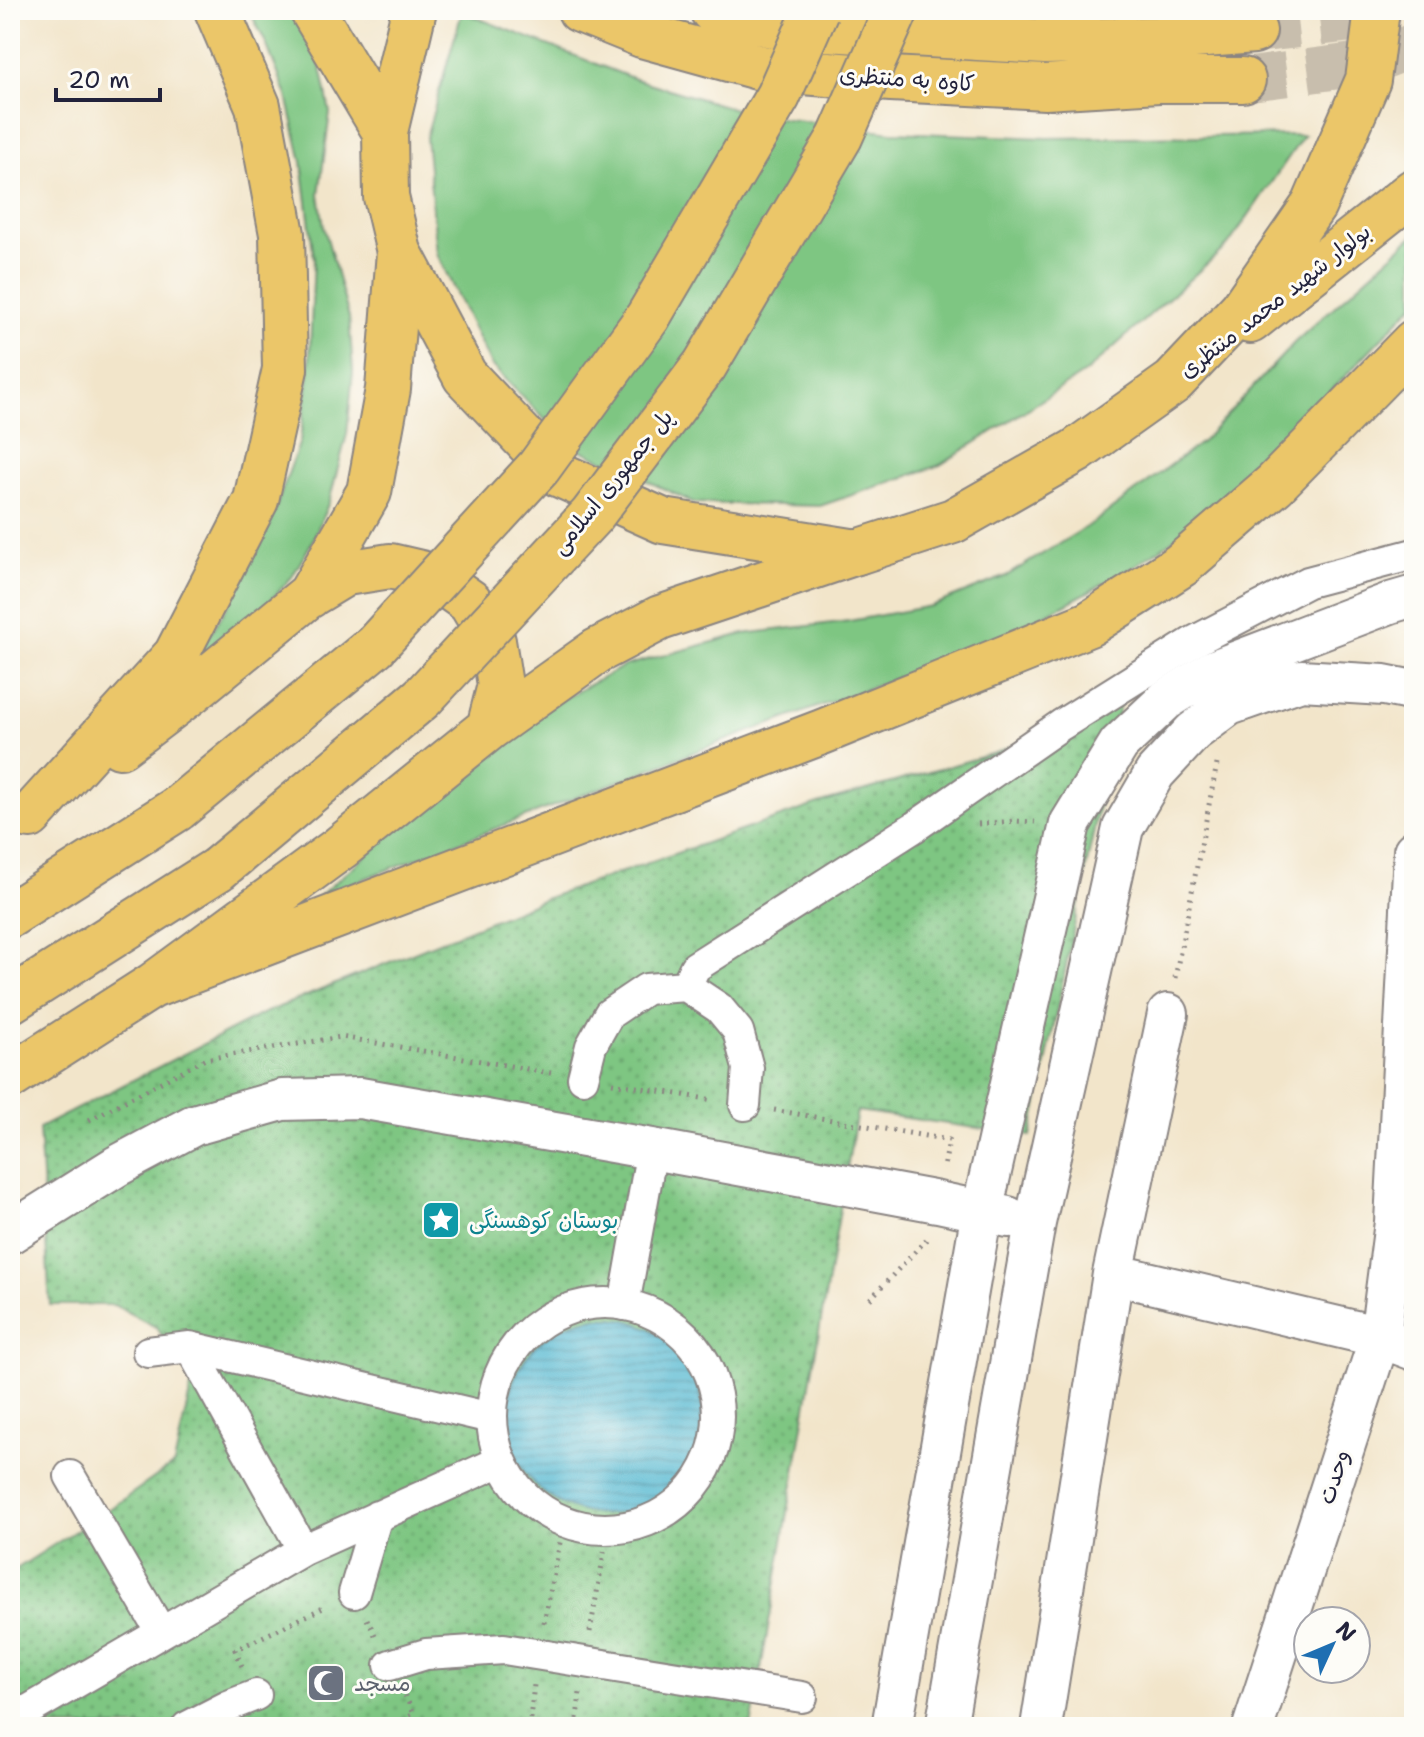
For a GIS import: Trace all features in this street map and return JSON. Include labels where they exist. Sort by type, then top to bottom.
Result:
[{"type":"main road","points":[[20,822],[176,655],[256,500],[285,369],[282,234],[258,106],[217,10]]},
{"type":"main road","points":[[312,10],[385,132]]},
{"type":"main road","points":[[414,10],[385,132],[386,197],[399,252],[465,376],[558,474],[663,521],[857,552]]},
{"type":"main road","name":"کاوه به منتظری","points":[[580,10],[642,35],[765,69],[1045,87],[1159,80],[1243,80]]},
{"type":"main road","points":[[712,10],[776,26],[1045,42],[1157,39],[1254,31]]},
{"type":"main road","points":[[10,915],[177,809],[375,646],[539,467],[648,317],[778,96],[816,10]]},
{"type":"main road","name":"پل جمهوری اسلامی","points":[[10,1001],[218,869],[422,698],[592,515],[705,365],[840,137],[896,10]]},
{"type":"main road","points":[[10,1077],[152,986],[340,848],[489,728],[597,651],[660,618],[953,521],[1076,451],[1173,382],[1242,309],[1314,205],[1368,80],[1377,10]]},
{"type":"main road","name":"بولوار شهید محمد منتظری","points":[[1173,382],[1414,191]]},
{"type":"main road","points":[[308,596],[369,492],[388,389],[399,252]]},
{"type":"main road","points":[[152,986],[822,732],[1089,624],[1181,565],[1275,484],[1414,342]]},
{"type":"main road","points":[[20,822],[191,692],[308,596],[346,573],[390,566],[433,576],[470,602],[493,641],[500,685],[489,728]]},
{"type":"street","points":[[686,986],[695,967],[913,828],[1061,725],[1193,642],[1308,582],[1414,554]]},
{"type":"street","points":[[892,1727],[982,1211],[1070,824],[1119,744],[1166,700],[1212,671],[1414,596]]},
{"type":"street","points":[[946,1727],[1035,1223],[1123,828],[1155,773],[1193,732],[1229,705],[1301,680],[1384,685],[1414,691]]},
{"type":"street","name":"وحدت","points":[[1253,1727],[1397,1343],[1395,1222],[1414,851]]},
{"type":"street","points":[[583,1078],[591,1046],[609,1014],[646,989],[686,986],[719,1008],[738,1031],[748,1068],[745,1105]]},
{"type":"street","points":[[1041,1727],[1113,1274],[1168,1014]]},
{"type":"street","points":[[10,1233],[117,1166],[194,1125],[282,1100],[360,1098],[652,1149],[1035,1223]]},
{"type":"street","points":[[624,1305],[652,1149]]},
{"type":"street","name":"وحدت","points":[[1395,1222],[1414,1168]]},
{"type":"street","points":[[1113,1274],[1397,1343]]},
{"type":"street","points":[[603,1301],[647,1309],[685,1333],[710,1370],[720,1414],[712,1458],[688,1495],[652,1521],[608,1531],[564,1522],[526,1498],[501,1461],[491,1418],[499,1374],[523,1336],[559,1311],[603,1301]]},
{"type":"street","points":[[148,1352],[190,1347],[491,1418]]},
{"type":"street","points":[[190,1347],[303,1550]]},
{"type":"street","points":[[10,1721],[303,1550],[501,1461]]},
{"type":"street","points":[[70,1476],[161,1632]]},
{"type":"street","points":[[354,1593],[377,1516]]},
{"type":"street","points":[[390,1665],[426,1654],[504,1649],[802,1697]]},
{"type":"street","points":[[187,1727],[256,1695]]},
{"type":"path","points":[[1168,1014],[1229,705]]},
{"type":"path","points":[[971,824],[1015,821],[1070,824]]},
{"type":"path","points":[[89,1120],[205,1059],[341,1037],[949,1140]]},
{"type":"path","points":[[256,1695],[235,1650],[354,1593]]},
{"type":"green space","points":[[249,10],[296,10],[313,43],[323,76],[330,113],[319,194],[324,227],[349,317],[353,371],[347,434],[329,502],[312,542],[292,577],[240,634],[185,675],[232,599],[275,510],[300,441],[309,374],[314,259],[302,162],[287,96]]},
{"type":"green space","points":[[940,10],[1268,10],[1040,19]]},
{"type":"green space","points":[[462,12],[635,79],[755,115],[892,132],[1046,138],[1304,135],[1228,245],[1086,372],[940,465],[820,506],[694,503],[570,445],[491,365],[437,254],[426,137]]},
{"type":"green space","points":[[1414,235],[1414,304],[1291,433],[1216,505],[1132,568],[985,646],[710,746],[319,896],[522,721],[624,666],[743,634],[849,621],[931,606],[1006,576],[1093,523],[1203,441],[1295,342]]},
{"type":"green space","name":"بوستان کوهسنگی","points":[[1120,703],[1031,1136],[857,1111],[751,1727],[10,1727],[10,1573],[174,1464],[193,1379],[156,1327],[114,1305],[50,1305],[39,1128],[262,1014],[547,898],[818,804],[995,753]]},
{"type":"water","points":[[605,1318],[643,1325],[675,1346],[696,1378],[703,1416],[696,1454],[675,1486],[643,1507],[605,1514],[567,1507],[535,1486],[514,1454],[507,1416],[514,1378],[535,1346],[567,1325]]},
{"type":"tunnel","points":[[1254,31],[1370,18],[1389,10]]},
{"type":"tunnel","points":[[1243,80],[1369,63],[1414,45]]},
{"type":"place","name":"بوستان کوهسنگی","points":[[441,1220]]},
{"type":"place","name":"مسجد","points":[[326,1683]]}]
